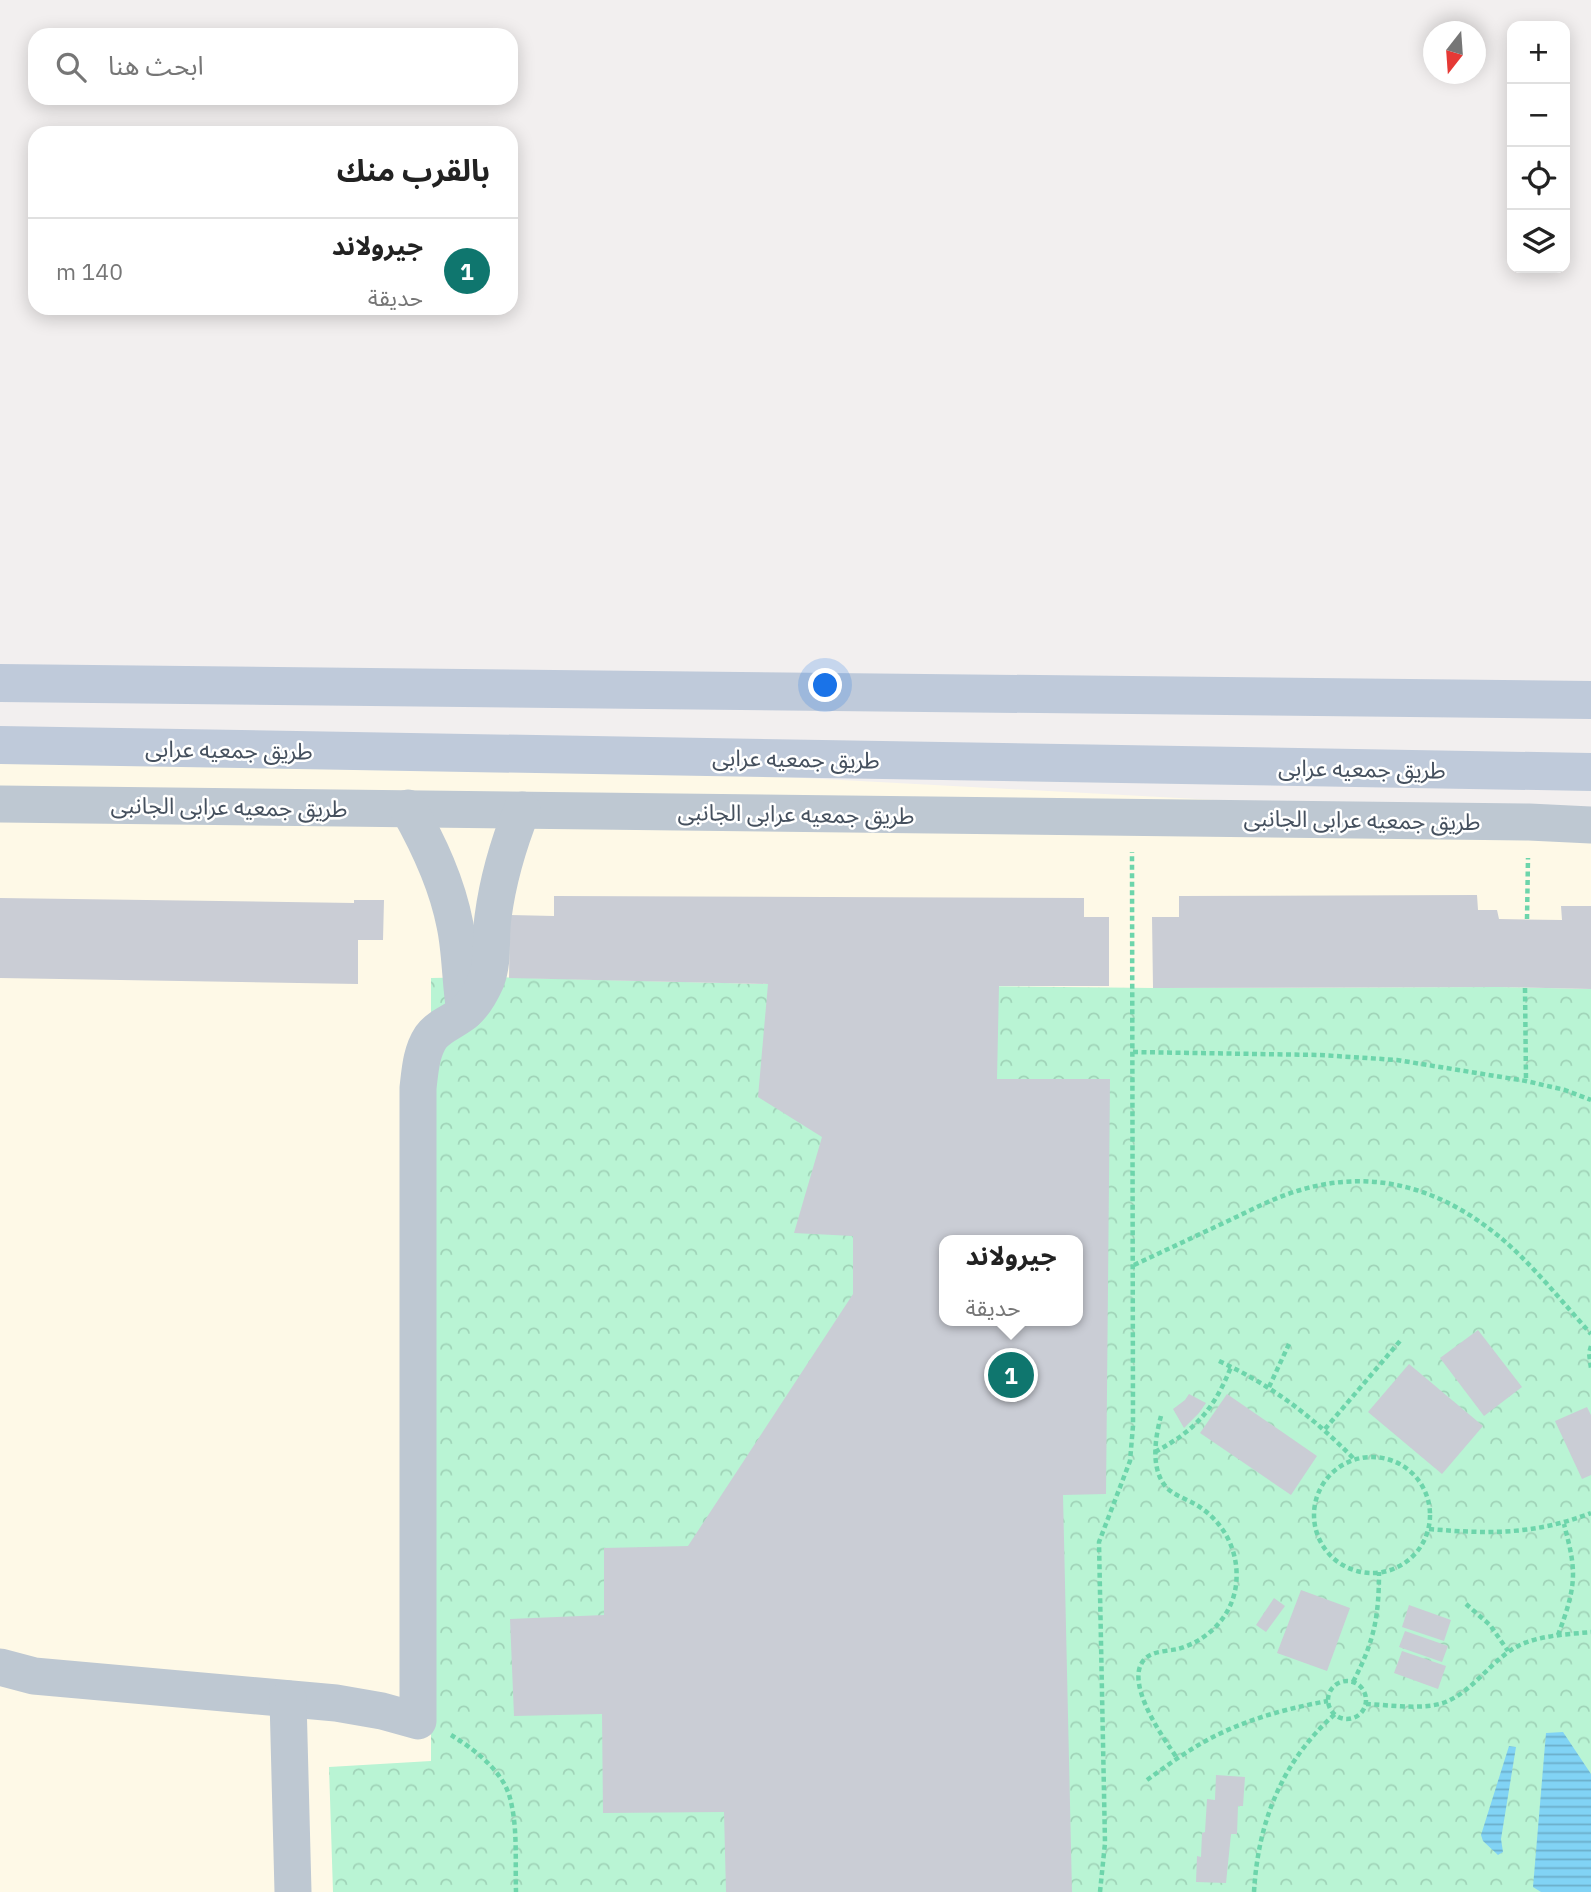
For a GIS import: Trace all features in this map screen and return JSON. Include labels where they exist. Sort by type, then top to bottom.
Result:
[{"type":"street","points":[[0,683],[1591,700]]},
{"type":"street","name":"طريق جمعيه عرابى","points":[[0,745],[1591,772]]},
{"type":"street","name":"طريق جمعيه عرابى الجانبى","points":[[0,804],[1132,816],[1591,825]]},
{"type":"street","points":[[408,808],[429,845],[444,885],[455,926],[465,1012]]},
{"type":"street","points":[[0,1667],[34,1676],[336,1703],[418,1721],[420,1068],[432,1035],[465,1012],[479,995],[488,977],[498,882],[508,845],[522,810]]},
{"type":"street","points":[[288,1699],[293,1892]]},
{"type":"path","points":[[1100,1892],[1105,1843],[1099,1542],[1124,1478],[1132,1445],[1132,816]]},
{"type":"path","points":[[1527,919],[1529,822]]},
{"type":"path","points":[[1525,988],[1526,1081]]},
{"type":"path","points":[[1133,1052],[1363,1057],[1432,1065],[1526,1081],[1565,1090],[1591,1100]]},
{"type":"path","points":[[1133,1265],[1287,1194],[1325,1183],[1359,1180],[1398,1184],[1430,1194],[1497,1234],[1591,1334]]},
{"type":"path","points":[[1325,1429],[1399,1341]]},
{"type":"path","points":[[1269,1387],[1289,1344]]},
{"type":"path","points":[[1591,1346],[1591,1368]]},
{"type":"path","points":[[1219,1361],[1269,1387],[1325,1429],[1355,1460]]},
{"type":"path","points":[[1156,1452],[1195,1426],[1210,1409],[1231,1367]]},
{"type":"path","points":[[1161,1416],[1156,1433],[1156,1452],[1162,1479],[1168,1489],[1216,1520],[1228,1537],[1236,1561],[1236,1587],[1227,1612],[1211,1632],[1197,1642],[1156,1653],[1146,1658],[1140,1667],[1139,1676],[1147,1710],[1177,1758]]},
{"type":"path","points":[[1373,1457],[1390,1460],[1418,1479],[1430,1511],[1429,1529],[1422,1545],[1411,1559],[1396,1568],[1379,1573],[1362,1572],[1331,1557],[1321,1543],[1315,1526],[1314,1509],[1318,1493],[1327,1478],[1340,1466],[1373,1457]]},
{"type":"path","points":[[1429,1529],[1474,1533],[1509,1532],[1564,1524],[1591,1513]]},
{"type":"path","points":[[1558,1635],[1572,1591],[1574,1575],[1564,1524]]},
{"type":"path","points":[[1353,1682],[1375,1629],[1379,1573]]},
{"type":"path","points":[[1466,1604],[1501,1637],[1508,1651]]},
{"type":"path","points":[[1366,1704],[1418,1706],[1441,1703],[1459,1695],[1508,1651],[1534,1640],[1591,1632]]},
{"type":"path","points":[[1353,1682],[1361,1686],[1366,1695],[1366,1704],[1353,1718],[1343,1718],[1335,1714],[1328,1700],[1336,1684],[1353,1682]]},
{"type":"path","points":[[1147,1780],[1214,1736],[1251,1720],[1328,1700]]},
{"type":"path","points":[[1254,1892],[1261,1835],[1271,1804],[1301,1749],[1335,1714]]},
{"type":"path","points":[[418,1721],[453,1735],[475,1751],[497,1774],[510,1796],[514,1825],[516,1892]]},
{"type":"shaded area","points":[[0,735],[1591,820],[1591,1892],[0,1892]]},
{"type":"green space","points":[[431,978],[1153,988],[1591,989],[1591,1892],[333,1892],[329,1767],[431,1761]]},
{"type":"water","points":[[1563,1732],[1591,1774],[1591,1892],[1541,1892],[1533,1887],[1546,1733]]},
{"type":"water","points":[[1509,1746],[1516,1747],[1501,1839],[1503,1852],[1498,1855],[1483,1841],[1481,1835]]},
{"type":"building","points":[[1477,895],[1478,910],[1497,910],[1499,919],[1562,920],[1561,906],[1591,906],[1591,989],[1153,988],[1152,917],[1179,917],[1179,896]]},
{"type":"building","points":[[554,896],[1084,898],[1084,917],[1109,917],[1109,986],[999,986],[997,1079],[1110,1079],[1106,1494],[1063,1495],[1072,1892],[726,1892],[724,1812],[603,1813],[602,1714],[514,1716],[510,1619],[604,1615],[604,1548],[688,1546],[853,1294],[853,1236],[794,1233],[822,1137],[758,1097],[768,984],[509,978],[510,915],[554,916]]},
{"type":"building","points":[[0,898],[354,903],[354,900],[384,900],[383,940],[358,940],[358,984],[0,978]]},
{"type":"building","points":[[1478,1330],[1522,1387],[1484,1416],[1440,1358]]},
{"type":"building","points":[[1409,1364],[1483,1426],[1442,1474],[1368,1412]]},
{"type":"building","points":[[1189,1394],[1206,1403],[1184,1428],[1173,1409]]},
{"type":"building","points":[[1227,1394],[1317,1456],[1291,1495],[1200,1433]]},
{"type":"building","points":[[1587,1407],[1591,1415],[1591,1475],[1582,1479],[1555,1421]]},
{"type":"building","points":[[1301,1590],[1350,1608],[1327,1671],[1277,1653]]},
{"type":"building","points":[[1274,1598],[1285,1606],[1266,1632],[1256,1625]]},
{"type":"building","points":[[1409,1605],[1451,1620],[1444,1641],[1402,1627]]},
{"type":"building","points":[[1405,1631],[1448,1646],[1442,1662],[1399,1647]]},
{"type":"building","points":[[1402,1651],[1446,1666],[1438,1689],[1394,1673]]},
{"type":"building","points":[[1216,1775],[1245,1777],[1243,1806],[1238,1806],[1237,1834],[1231,1834],[1226,1883],[1196,1882],[1197,1856],[1201,1857],[1207,1799],[1215,1800]]},
{"type":"place","name":"جيرولاند","points":[[1011,1375]]}]
